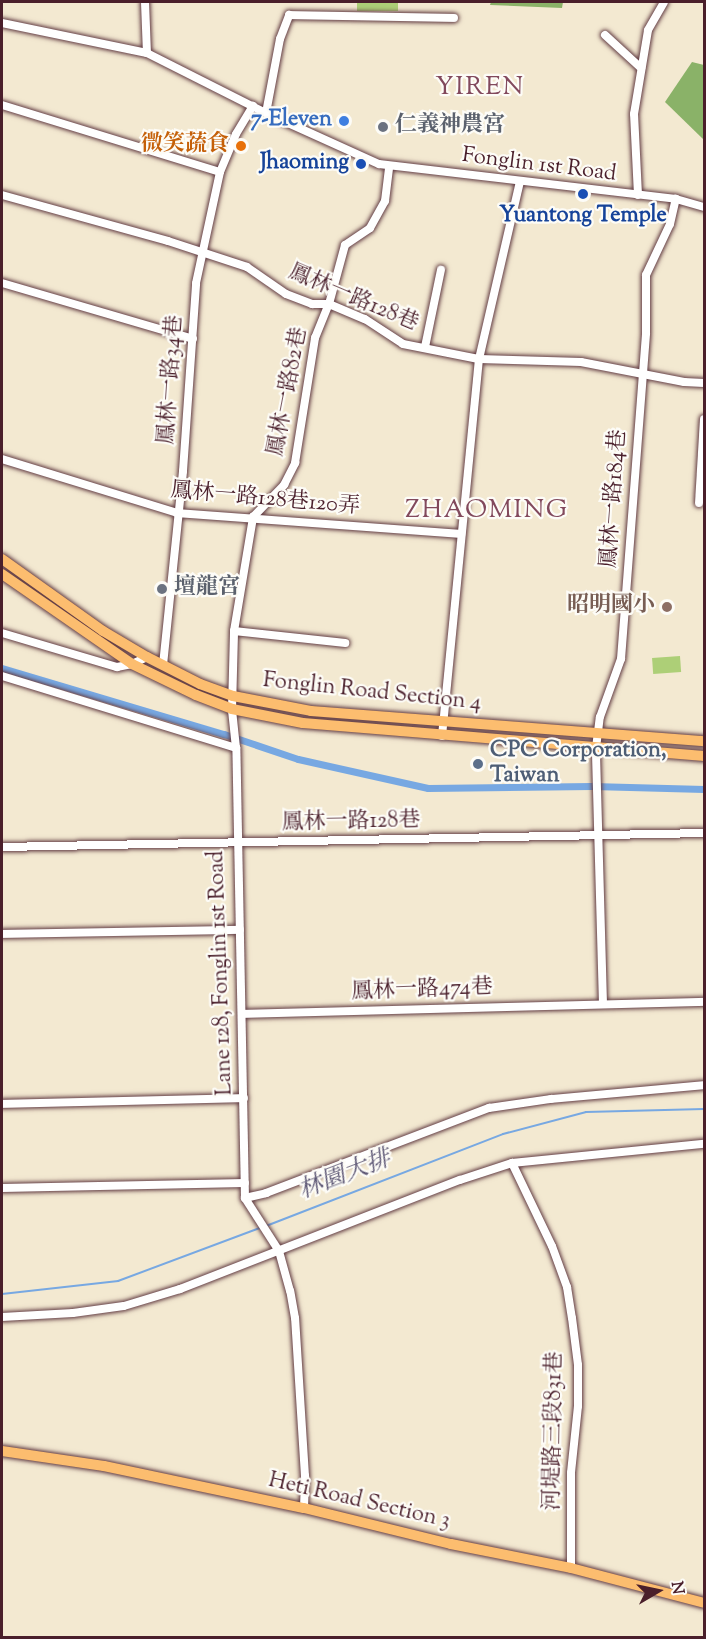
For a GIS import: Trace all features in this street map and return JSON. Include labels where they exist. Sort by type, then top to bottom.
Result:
[{"type":"main road","name":"Fonglin Road Section 4","points":[[2,559],[103,631],[147,657],[200,684],[234,696],[306,710],[444,723],[705,741]]},
{"type":"main road","name":"Fonglin Road Section 4","points":[[2,574],[132,664],[196,695],[232,709],[303,723],[705,756]]},
{"type":"main road","name":"Heti Road Section 3","points":[[2,1451],[104,1467],[304,1508],[451,1544],[571,1568],[705,1603]]},
{"type":"street","points":[[145,2],[147,52]]},
{"type":"street","points":[[638,195],[634,114],[648,30],[664,2]]},
{"type":"street","points":[[266,113],[280,39],[289,15],[454,18]]},
{"type":"street","name":"Fonglin 1st Road","points":[[2,23],[147,52],[266,113],[367,160],[389,166],[676,199],[705,207]]},
{"type":"street","points":[[605,35],[641,68]]},
{"type":"street","points":[[2,105],[220,172]]},
{"type":"street","name":"鳳林一路34巷","points":[[163,665],[183,471],[196,283],[220,172],[236,134],[253,106]]},
{"type":"street","name":"鳳林一路82巷","points":[[253,517],[284,484],[295,464],[310,357],[329,304],[345,245],[370,228],[385,201],[389,166]]},
{"type":"street","points":[[442,736],[479,359],[520,182]]},
{"type":"street","name":"鳳林一路128巷","points":[[2,195],[204,251],[253,270],[286,294],[312,304],[329,304],[365,319],[403,344],[479,359]]},
{"type":"street","name":"鳳林一路184巷","points":[[597,734],[600,717],[621,659],[643,372],[646,275],[670,224],[676,199]]},
{"type":"street","name":"鳳林一路128巷","points":[[425,347],[441,270]]},
{"type":"street","points":[[2,283],[193,339]]},
{"type":"street","points":[[479,359],[581,362],[643,372],[684,382],[705,383]]},
{"type":"street","points":[[699,503],[705,419]]},
{"type":"street","name":"鳳林一路128巷120弄","points":[[2,459],[177,513],[461,534]]},
{"type":"street","points":[[232,709],[234,631],[253,517]]},
{"type":"street","points":[[234,631],[345,643]]},
{"type":"street","points":[[2,633],[117,667],[132,664],[147,657]]},
{"type":"street","points":[[2,676],[236,745]]},
{"type":"street","name":"Lane 128, Fonglin 1st Road","points":[[232,709],[236,745],[236,844],[243,1014],[246,1201]]},
{"type":"street","points":[[597,734],[603,1004]]},
{"type":"street","points":[[599,835],[705,833]]},
{"type":"street","name":"鳳林一路128巷","points":[[2,847],[599,835]]},
{"type":"street","points":[[2,934],[240,930]]},
{"type":"street","name":"鳳林一路474巷","points":[[243,1014],[705,1002]]},
{"type":"street","points":[[304,1508],[305,1476],[295,1318],[276,1248],[246,1201],[489,1108],[528,1102],[705,1085]]},
{"type":"street","points":[[2,1104],[244,1098]]},
{"type":"street","points":[[2,1317],[73,1313],[124,1306],[180,1289],[276,1248],[460,1179],[512,1163],[705,1144]]},
{"type":"street","name":"河堤路三段831巷","points":[[512,1163],[552,1246],[567,1287],[572,1318],[578,1365],[578,1406],[572,1473],[571,1568]]},
{"type":"street","points":[[2,1188],[245,1183]]},
{"type":"green space","points":[[357,2],[398,2],[398,11],[357,11]]},
{"type":"green space","points":[[491,2],[563,2],[562,8],[490,5]]},
{"type":"green space","points":[[692,62],[704,65],[704,140],[665,102]]},
{"type":"green space","points":[[680,656],[681,672],[653,674],[652,658]]},
{"type":"waterway","points":[[2,668],[224,734],[298,759],[428,788],[592,786],[704,789]]},
{"type":"waterway","name":"林園大排","points":[[266,1226],[503,1134],[586,1112],[704,1109]]},
{"type":"waterway","name":"林園大排","points":[[2,1294],[118,1281],[260,1228]]},
{"type":"place","name":"7-Eleven","points":[[344,121]]},
{"type":"place","name":"仁義神農宮","points":[[383,127]]},
{"type":"place","name":"微笑蔬食","points":[[241,146]]},
{"type":"place","name":"Jhaoming","points":[[361,164]]},
{"type":"place","name":"Yuantong Temple","points":[[583,194]]},
{"type":"place","name":"壇龍宮","points":[[162,589]]},
{"type":"place","name":"昭明國小","points":[[667,607]]},
{"type":"place","name":"CPC Corporation, Taiwan","points":[[478,764]]},
{"type":"district","name":"YIREN","points":[[480,88]]},
{"type":"district","name":"ZHAOMING","points":[[487,511]]}]
